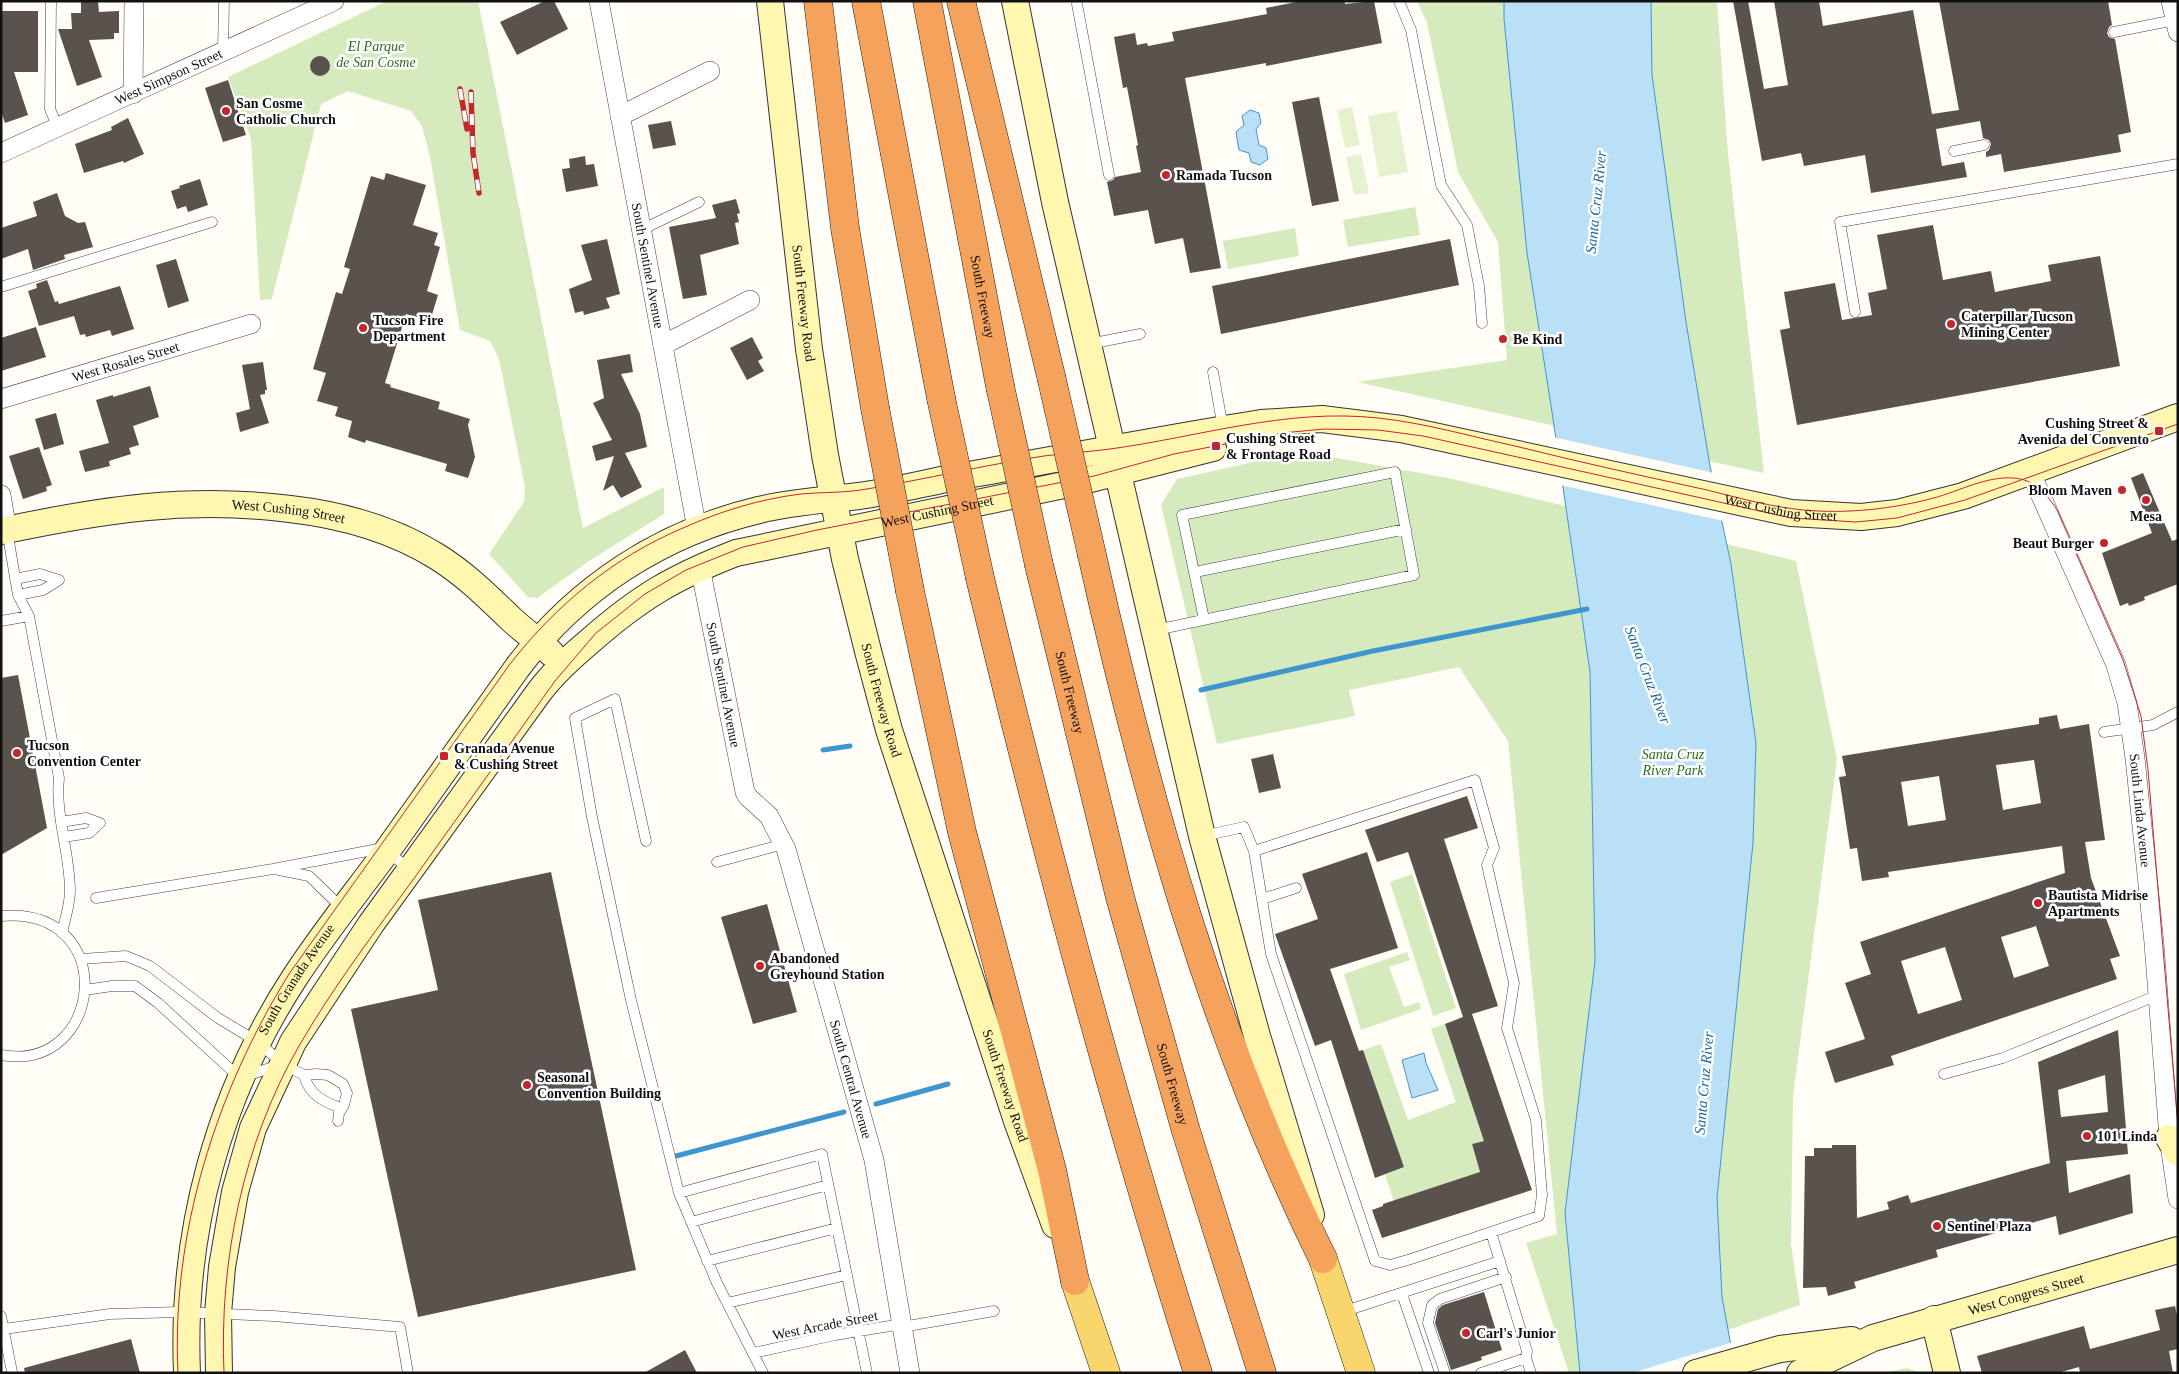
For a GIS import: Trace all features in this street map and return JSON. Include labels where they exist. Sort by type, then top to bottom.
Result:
[{"type":"highway","points":[[818,1],[845,228],[875,408],[910,590],[962,832],[1052,1170],[1074,1280]]},
{"type":"highway","points":[[866,1],[941,398],[980,578],[1074,954],[1123,1126],[1198,1373]]},
{"type":"highway","name":"South Freeway","points":[[927,1],[1000,386],[1039,565],[1120,897],[1186,1131],[1262,1373]]},
{"type":"highway","points":[[961,1],[1145,777],[1185,914],[1222,1024],[1289,1189],[1323,1259]]},
{"type":"main road","points":[[1323,1259],[1361,1373]]},
{"type":"main road","name":"South Freeway Road","points":[[1074,1280],[1106,1373]]},
{"type":"street","points":[[133,94],[134,1]]},
{"type":"street","name":"West Simpson Street","points":[[1,153],[334,1]]},
{"type":"street","name":"South Sentinel Avenue","points":[[599,1],[697,529]]},
{"type":"street","name":"South Freeway Road","points":[[770,1],[818,414],[840,531],[865,642],[890,730],[1017,1120],[1074,1280]]},
{"type":"street","points":[[1015,1],[1055,202],[1202,836],[1257,1036],[1300,1173],[1323,1259]]},
{"type":"street","points":[[2171,1],[2176,26]]},
{"type":"street","points":[[620,116],[710,71]]},
{"type":"street","points":[[663,345],[750,300]]},
{"type":"street","name":"West Rosales Street","points":[[1,399],[251,324]]},
{"type":"street","name":"West Cushing Street","points":[[4,530],[103,511],[170,504],[238,504],[329,515],[378,527],[437,556],[479,588],[562,664],[634,604],[667,583],[700,567],[746,550],[840,531],[1115,460],[1223,429],[1269,422],[1322,419],[1375,425],[1425,433],[1514,452],[1791,514],[1861,517],[1897,513],[1963,496],[2178,417]]},
{"type":"street","name":"West Cushing Street","points":[[538,641],[572,607],[605,580],[649,552],[697,529],[759,510],[1115,460],[1195,452],[1281,434],[1375,425]]},
{"type":"street","name":"South Linda Avenue","points":[[2030,471],[2116,665],[2127,703],[2178,1199]]},
{"type":"street","points":[[1,495],[4,530]]},
{"type":"street","name":"South Sentinel Avenue","points":[[700,567],[745,792],[751,800]]},
{"type":"street","name":"South Granada Avenue","points":[[187,1373],[186,1312],[189,1273],[199,1202],[227,1110],[240,1078],[294,978],[516,668],[538,641]]},
{"type":"street","points":[[219,1373],[218,1313],[222,1267],[235,1192],[253,1128],[294,1070],[293,1042],[316,1005],[410,869],[539,692],[562,664]]},
{"type":"street","name":"South Central Avenue","points":[[751,800],[769,816],[784,844],[874,1160],[910,1373]]},
{"type":"street","name":"West Congress Street","points":[[1800,1373],[1873,1338],[2178,1250]]},
{"type":"street","points":[[1934,1319],[1947,1373]]},
{"type":"street","name":"West Congress Street","points":[[1696,1373],[1780,1348],[1873,1338]]},
{"type":"lane","points":[[51,1],[50,108],[58,128]]},
{"type":"lane","points":[[223,52],[224,1]]},
{"type":"lane","points":[[1399,1],[1411,30],[1441,185],[1467,225],[1479,286],[1482,323]]},
{"type":"lane","points":[[1077,4],[1109,175]]},
{"type":"lane","points":[[2114,32],[2176,26]]},
{"type":"lane","points":[[1954,151],[1984,145]]},
{"type":"lane","points":[[1855,312],[1840,222],[2178,164]]},
{"type":"lane","points":[[641,230],[699,202]]},
{"type":"lane","points":[[1,287],[212,222]]},
{"type":"lane","points":[[1088,344],[1140,334]]},
{"type":"lane","points":[[1213,372],[1223,429]]},
{"type":"lane","points":[[1155,630],[1414,575],[1395,472],[1182,515],[1204,619]]},
{"type":"lane","points":[[1194,572],[1406,529]]},
{"type":"lane","points":[[4,530],[18,595],[29,616],[59,778],[57,798],[64,837],[70,893],[62,933]]},
{"type":"lane","points":[[15,579],[40,574],[59,580],[43,590],[18,595]]},
{"type":"lane","points":[[1,621],[29,616]]},
{"type":"lane","points":[[646,841],[615,699],[575,718],[592,817],[629,991],[680,1193],[690,1222],[727,1303],[763,1373]]},
{"type":"lane","points":[[2104,732],[2154,726],[2178,712]]},
{"type":"lane","points":[[1202,836],[1244,827],[1254,851],[1271,954],[1375,1261],[1390,1265],[1411,1260],[1539,1216],[1542,1195],[1536,1120],[1507,1028],[1514,983],[1487,865],[1494,848],[1475,780],[1254,851]]},
{"type":"lane","points":[[61,822],[86,818],[100,823],[89,833],[64,837]]},
{"type":"lane","points":[[717,862],[784,844]]},
{"type":"lane","points":[[96,898],[273,869],[378,849],[386,851],[410,869]]},
{"type":"lane","points":[[273,869],[308,876],[344,910]]},
{"type":"lane","points":[[1262,899],[1296,888]]},
{"type":"lane","points":[[1,916],[33,917],[49,923],[62,933],[73,945],[80,959],[86,990],[80,1014],[74,1025],[56,1043],[33,1054],[21,1056],[1,1054]]},
{"type":"lane","points":[[80,959],[126,956],[150,966],[218,1018],[258,1042],[294,1070],[316,1097],[326,1103],[342,1108]]},
{"type":"lane","points":[[86,990],[112,986],[134,986],[158,1003],[240,1078],[294,1070],[328,1076],[343,1084],[347,1093],[338,1122]]},
{"type":"lane","points":[[1944,1074],[2003,1058],[2158,990]]},
{"type":"lane","points":[[680,1193],[822,1154],[867,1373]]},
{"type":"lane","points":[[690,1222],[828,1185]]},
{"type":"lane","points":[[707,1261],[837,1228]]},
{"type":"lane","points":[[1491,1232],[1527,1351],[1526,1358],[1531,1373]]},
{"type":"lane","points":[[1341,1312],[1500,1261]]},
{"type":"lane","points":[[727,1303],[847,1275]]},
{"type":"lane","points":[[1445,1373],[1428,1323],[1432,1305],[1440,1299],[1506,1277]]},
{"type":"lane","points":[[1402,1294],[1429,1373]]},
{"type":"lane","name":"West Arcade Street","points":[[753,1353],[859,1331],[994,1311]]},
{"type":"lane","points":[[4,1329],[110,1314],[186,1312],[274,1316],[400,1327],[408,1373]]},
{"type":"lane","points":[[1,1316],[12,1372]]},
{"type":"lane","points":[[1481,1373],[1526,1358]]},
{"type":"green space","name":"El Parque de San Cosme","points":[[387,1],[478,1],[583,528],[664,487],[664,514],[589,561],[537,598],[528,597],[489,554],[524,502],[525,487],[499,359],[490,341],[460,330],[430,157],[422,126],[411,111],[348,91],[321,104],[272,299],[260,300],[251,139],[228,77]]},
{"type":"green space","name":"Santa Cruz River Park","points":[[1417,1],[1717,1],[1728,154],[1764,473],[1699,459],[1686,534],[1796,561],[1837,759],[1793,1096],[1791,1244],[1800,1305],[1603,1373],[1569,1373],[1526,1243],[1557,1234],[1508,741],[1459,667],[1349,690],[1355,716],[1217,744],[1161,505],[1177,479],[1258,461],[1326,456],[1448,478],[1670,531],[1564,428],[1357,382],[1507,360],[1498,242],[1458,172],[1427,23]]},
{"type":"green space","points":[[1352,107],[1360,145],[1345,148],[1337,110]]},
{"type":"green space","points":[[1397,111],[1408,172],[1379,177],[1368,116]]},
{"type":"green space","points":[[1361,154],[1369,193],[1354,195],[1346,157]]},
{"type":"green space","points":[[1415,207],[1420,235],[1348,247],[1343,220]]},
{"type":"green space","points":[[1295,228],[1299,256],[1228,269],[1223,241]]},
{"type":"green space","points":[[1412,874],[1456,1008],[1433,1016],[1390,882]]},
{"type":"green space","points":[[1407,952],[1410,960],[1389,967],[1404,1007],[1419,1002],[1421,1009],[1361,1030],[1344,974]]},
{"type":"green space","points":[[1445,1024],[1484,1141],[1472,1145],[1480,1173],[1394,1201],[1385,1175],[1404,1167],[1363,1050],[1381,1044],[1408,1120],[1456,1102],[1431,1029]]},
{"type":"green space","points":[[1907,1368],[1921,1373],[1884,1373]]},
{"type":"water","name":"Santa Cruz River","points":[[1504,1],[1651,1],[1652,75],[1686,322],[1710,466],[1731,564],[1756,743],[1753,843],[1717,1198],[1722,1297],[1736,1373],[1580,1373],[1565,1213],[1595,961],[1590,672],[1527,253],[1504,19]]},
{"type":"water","points":[[1250,110],[1259,113],[1261,123],[1256,129],[1259,145],[1266,148],[1268,159],[1260,165],[1251,162],[1249,153],[1239,150],[1236,132],[1244,125],[1242,116]]},
{"type":"water","points":[[1424,1053],[1426,1063],[1438,1090],[1412,1098],[1402,1060]]},
{"type":"pier","points":[[1553,437],[1714,473],[1724,521],[1560,485]]},
{"type":"pier","points":[[1733,1342],[1738,1373],[1632,1373]]},
{"type":"building","points":[[81,1],[98,1],[99,12],[119,11],[119,33],[114,33],[114,39],[89,40],[102,77],[77,86],[58,29],[72,29],[71,13],[81,13]]},
{"type":"building","points":[[545,1],[554,1],[568,29],[517,55],[500,22]]},
{"type":"building","name":"Ramada Tucson","points":[[1301,1],[1345,1],[1345,4],[1374,1],[1382,43],[1266,66],[1266,63],[1185,78],[1221,268],[1190,273],[1183,238],[1155,244],[1148,210],[1114,216],[1107,182],[1115,177],[1141,172],[1127,87],[1123,88],[1114,37],[1135,33],[1137,45],[1147,43],[1148,46],[1174,41],[1172,32],[1267,14],[1266,8]]},
{"type":"building","points":[[1733,1],[1748,1],[1764,89],[1788,85],[1774,1],[1819,1],[1823,26],[1913,10],[1932,114],[1959,110],[1939,1],[2108,1],[2112,25],[2107,33],[2109,37],[2115,39],[2131,132],[2118,135],[2121,152],[2004,172],[2001,154],[1986,157],[1986,152],[1991,144],[1989,140],[1983,138],[1980,121],[1936,129],[1942,166],[1964,162],[1967,177],[1871,193],[1865,155],[1804,166],[1801,153],[1762,161]]},
{"type":"building","points":[[1,11],[38,11],[38,72],[14,72],[28,115],[5,123],[1,111]]},
{"type":"building","points":[[320,56],[327,59],[330,66],[327,73],[320,76],[313,73],[310,66],[313,59]]},
{"type":"building","name":"San Cosme Catholic Church","points":[[228,80],[246,135],[223,142],[205,88]]},
{"type":"building","points":[[1319,97],[1339,201],[1312,206],[1292,102]]},
{"type":"building","points":[[128,118],[144,154],[124,163],[123,161],[84,173],[75,144],[112,130],[111,127]]},
{"type":"building","points":[[671,121],[676,145],[653,149],[648,125]]},
{"type":"building","points":[[585,156],[586,165],[594,164],[598,186],[566,192],[562,169],[570,168],[569,159]]},
{"type":"building","name":"Tucson Fire Department","points":[[386,173],[426,185],[413,225],[438,233],[434,245],[440,247],[427,291],[438,295],[430,321],[406,314],[385,383],[391,385],[390,387],[440,402],[438,409],[470,419],[468,425],[475,457],[468,478],[445,471],[447,464],[366,440],[365,443],[348,437],[352,421],[335,416],[338,407],[317,401],[326,373],[313,369],[336,292],[342,294],[350,269],[344,267],[371,176],[384,180]]},
{"type":"building","points":[[200,179],[208,205],[188,212],[186,206],[177,209],[171,191],[180,188],[179,186]]},
{"type":"building","points":[[57,193],[65,216],[78,223],[85,222],[93,247],[64,255],[65,259],[33,270],[28,249],[1,259],[1,228],[37,216],[33,202]]},
{"type":"building","points":[[736,199],[740,213],[737,214],[739,222],[735,223],[739,244],[700,255],[707,295],[683,299],[669,227],[716,218],[712,205]]},
{"type":"building","name":"Caterpillar Tucson Mining Center","points":[[1933,225],[1943,280],[1991,271],[1995,292],[2051,281],[2048,265],[2100,256],[2120,366],[1797,425],[1780,330],[1790,328],[1784,292],[1835,283],[1842,320],[1872,315],[1868,293],[1887,289],[1877,235]]},
{"type":"building","points":[[607,239],[620,294],[606,298],[610,308],[584,315],[583,311],[575,313],[569,289],[592,280],[581,245]]},
{"type":"building","points":[[1450,239],[1459,285],[1221,334],[1212,286]]},
{"type":"building","points":[[176,259],[189,301],[168,308],[156,265]]},
{"type":"building","points":[[47,280],[55,302],[58,301],[59,304],[120,286],[134,329],[112,336],[110,330],[86,337],[85,334],[80,335],[74,316],[39,326],[28,291],[37,288],[36,284]]},
{"type":"building","points":[[36,327],[46,357],[1,371],[1,338]]},
{"type":"building","points":[[752,337],[763,358],[758,361],[764,371],[747,380],[730,348]]},
{"type":"building","points":[[630,354],[633,372],[621,374],[640,414],[647,447],[625,453],[642,487],[621,498],[613,485],[603,491],[614,456],[596,461],[592,446],[612,440],[593,403],[604,398],[597,360]]},
{"type":"building","points":[[263,362],[267,390],[265,390],[265,394],[260,395],[269,423],[240,432],[236,413],[250,409],[242,365]]},
{"type":"building","points":[[150,386],[159,417],[133,426],[139,445],[129,448],[131,454],[109,461],[110,466],[85,472],[79,451],[109,443],[96,400]]},
{"type":"building","points":[[56,413],[64,444],[44,450],[35,419]]},
{"type":"building","points":[[39,447],[52,485],[46,487],[47,491],[23,499],[9,456]]},
{"type":"building","points":[[2143,473],[2172,541],[2178,539],[2178,584],[2144,597],[2145,600],[2129,606],[2128,603],[2120,606],[2102,553],[2152,533],[2131,478]]},
{"type":"building","name":"Tucson Convention Center","points":[[18,675],[47,828],[1,855],[1,678]]},
{"type":"building","name":"Bautista Midrise Apartments","points":[[2057,715],[2060,729],[2089,724],[2105,840],[2085,842],[2091,878],[2120,956],[2110,959],[2117,979],[1891,1056],[1894,1065],[1835,1083],[1825,1052],[1865,1039],[1845,983],[1871,974],[1860,942],[2065,873],[2062,846],[1888,872],[1889,877],[1862,881],[1857,848],[1850,849],[1839,777],[1846,776],[1842,756],[2039,724],[2039,718]],"holes":[[[2034,760],[2041,803],[2003,810],[1996,765]],[[1939,776],[1946,820],[1908,826],[1901,782]],[[2036,926],[2049,966],[2014,978],[2001,937]],[[1945,947],[1962,1000],[1918,1014],[1901,961]]]},
{"type":"building","points":[[1273,754],[1281,788],[1259,793],[1251,759]]},
{"type":"building","points":[[1467,796],[1478,828],[1444,839],[1498,1006],[1472,1014],[1532,1190],[1382,1238],[1372,1210],[1383,1206],[1383,1204],[1480,1172],[1472,1144],[1484,1141],[1445,1024],[1463,1017],[1408,852],[1377,862],[1365,830]]},
{"type":"building","points":[[1367,852],[1398,948],[1330,969],[1359,1051],[1363,1050],[1404,1167],[1375,1178],[1331,1040],[1315,1046],[1275,934],[1318,919],[1302,874]]},
{"type":"building","name":"Seasonal Convention Building","points":[[551,872],[636,1270],[418,1317],[351,1009],[438,990],[418,900]]},
{"type":"building","name":"Abandoned Greyhound Station","points":[[767,904],[797,1012],[753,1024],[721,917]]},
{"type":"building","points":[[2118,1030],[2128,1154],[2066,1161],[2069,1193],[2130,1174],[2133,1213],[2059,1235],[2056,1216],[1936,1250],[1938,1257],[1854,1282],[1856,1288],[1828,1296],[1826,1287],[1803,1288],[1805,1156],[1814,1156],[1814,1148],[1832,1148],[1832,1145],[1856,1145],[1857,1218],[1889,1209],[1887,1202],[1908,1195],[1911,1203],[2050,1163],[2038,1062]],"holes":[[[2105,1075],[2108,1112],[2061,1117],[2058,1090]]]},
{"type":"building","name":"Carl's Junior","points":[[1484,1292],[1502,1350],[1481,1357],[1482,1360],[1451,1370],[1435,1323],[1438,1309],[1443,1305]]},
{"type":"building","points":[[2175,1306],[2178,1320],[2178,1349],[2169,1351],[2173,1373],[2080,1373],[2079,1367],[2058,1373],[1982,1373],[1977,1356],[2084,1326],[2090,1349],[2160,1330],[2155,1310]]},
{"type":"building","points":[[131,1339],[140,1373],[25,1373],[24,1368]]},
{"type":"building","points":[[685,1350],[697,1373],[644,1373]]},
{"type":"waterway","points":[[1201,690],[1373,651],[1587,609]]},
{"type":"waterway","points":[[823,750],[850,746]]},
{"type":"waterway","points":[[876,1104],[948,1084]]},
{"type":"waterway","points":[[676,1156],[844,1112]]},
{"type":"tram line","points":[[178,1373],[178,1320],[182,1268],[191,1216],[204,1165],[220,1115],[240,1066],[263,1019],[289,974],[510,664],[528,642],[567,603],[610,568],[633,553],[683,528],[712,516],[756,502],[801,494],[867,489],[1022,460],[1143,444],[1276,420],[1344,416],[1413,423],[1755,502],[1804,510],[1853,511],[1902,505],[1934,498],[1993,479],[2013,478],[2034,484],[2049,498],[2057,510],[2123,660],[2141,716],[2148,770],[2178,1127]]},
{"type":"tram line","points":[[224,1373],[223,1331],[226,1288],[239,1204],[249,1163],[263,1122],[279,1083],[299,1046],[355,960],[555,681],[596,633],[645,594],[686,570],[743,547],[817,530],[1094,476],[1174,454],[1282,433],[1324,429],[1378,430],[1423,436],[1791,518],[1856,522],[1897,518],[1965,500],[2178,424]]},
{"type":"railway","points":[[460,89],[467,129]]},
{"type":"railway","points":[[471,92],[473,153],[479,193]]},
{"type":"place","name":"San Cosme Catholic Church","points":[[226,111]]},
{"type":"place","name":"Ramada Tucson","points":[[1166,175]]},
{"type":"place","name":"Caterpillar Tucson Mining Center","points":[[1951,324]]},
{"type":"place","name":"Tucson Fire Department","points":[[363,328]]},
{"type":"place","name":"Be Kind","points":[[1503,339]]},
{"type":"place","name":"Cushing Street & Avenida del Convento","points":[[2159,431]]},
{"type":"place","name":"Cushing Street & Frontage Road","points":[[1216,446]]},
{"type":"place","name":"Bloom Maven","points":[[2122,490]]},
{"type":"place","name":"Mesa","points":[[2146,500]]},
{"type":"place","name":"Beaut Burger","points":[[2104,543]]},
{"type":"place","name":"Tucson Convention Center","points":[[17,753]]},
{"type":"place","name":"Granada Avenue & Cushing Street","points":[[444,756]]},
{"type":"place","name":"Bautista Midrise Apartments","points":[[2038,903]]},
{"type":"place","name":"Abandoned Greyhound Station","points":[[760,966]]},
{"type":"place","name":"Seasonal Convention Building","points":[[527,1085]]},
{"type":"place","name":"101 Linda","points":[[2087,1136]]},
{"type":"place","name":"Sentinel Plaza","points":[[1937,1226]]},
{"type":"place","name":"Carl's Junior","points":[[1466,1333]]}]
